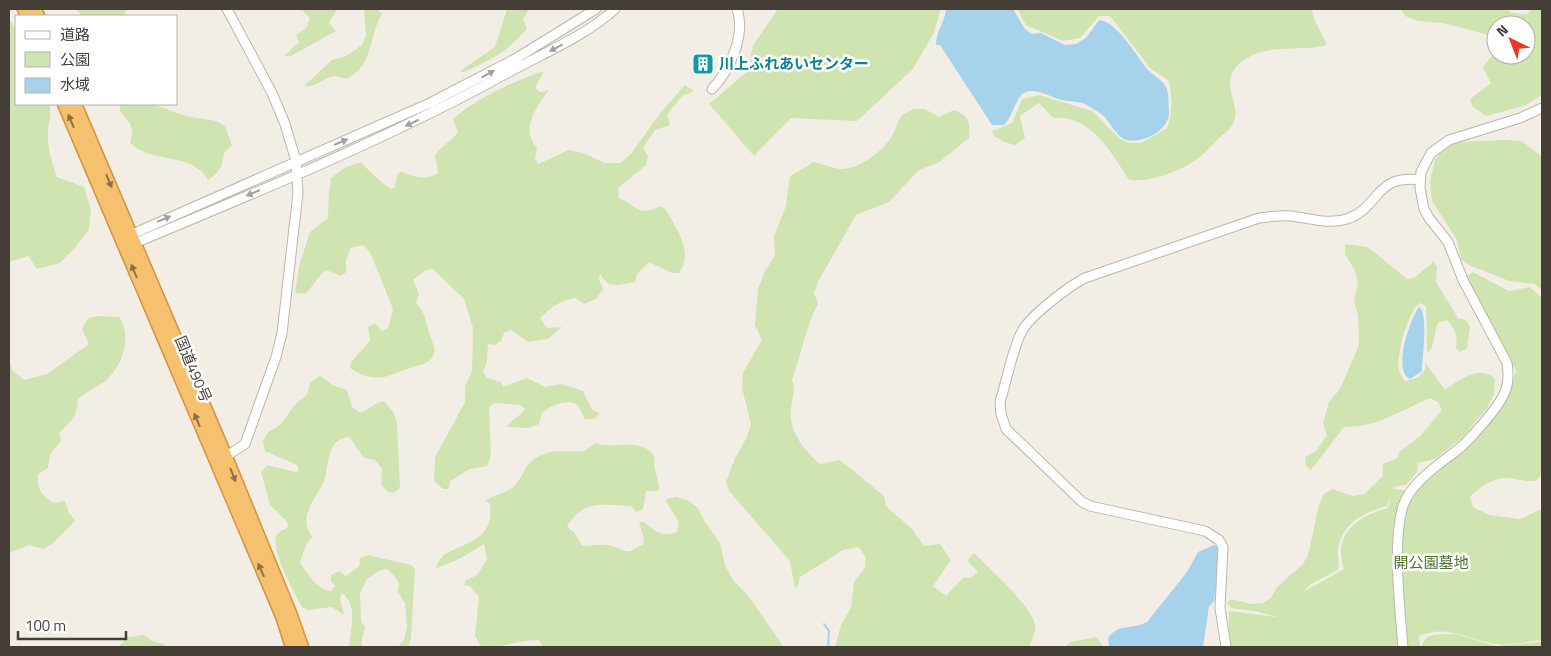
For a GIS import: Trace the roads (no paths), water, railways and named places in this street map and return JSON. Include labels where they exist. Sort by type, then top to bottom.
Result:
[{"type":"highway","name":"国道490号","points":[[64,105],[129,239]]},
{"type":"highway","name":"国道490号","points":[[75,105],[221,460],[282,616],[292,647]]},
{"type":"highway","name":"国道490号","points":[[221,460],[290,613],[302,647]]},
{"type":"street","points":[[221,460],[245,444],[280,341],[297,216],[298,174],[285,124],[272,93],[227,9]]},
{"type":"street","points":[[129,239],[298,174],[392,133],[573,39],[598,23],[615,9]]},
{"type":"street","points":[[712,89],[730,66],[739,28],[737,9]]},
{"type":"street","points":[[129,239],[296,161],[391,121],[467,85],[591,10],[598,23]]},
{"type":"street","points":[[1403,647],[1398,558],[1403,506],[1420,482],[1465,443],[1483,423],[1501,402],[1509,383],[1507,364],[1463,280],[1448,242],[1429,218],[1424,208],[1420,180],[1425,161],[1440,145],[1449,140],[1520,118],[1542,108]]},
{"type":"street","points":[[1226,647],[1220,608],[1224,554],[1219,540],[1206,531],[1090,506],[1081,501],[1006,428],[1000,414],[1000,402],[1023,329],[1071,284],[1085,278],[1259,218],[1285,216],[1337,221],[1349,218],[1361,210],[1388,184],[1406,178],[1420,180]]},
{"type":"water","points":[[946,9],[1013,9],[1025,29],[1032,34],[1041,33],[1065,45],[1076,44],[1086,38],[1099,20],[1106,22],[1120,33],[1148,70],[1167,88],[1169,111],[1165,124],[1153,135],[1131,141],[1117,134],[1104,117],[1087,105],[1030,91],[1020,97],[1004,125],[992,125],[940,45],[936,45],[937,35]]},
{"type":"water","points":[[1419,307],[1424,318],[1422,371],[1410,379],[1405,374],[1403,366],[1404,344],[1411,322]]},
{"type":"water","points":[[1214,545],[1218,548],[1220,558],[1214,601],[1209,607],[1203,647],[1109,647],[1108,638],[1116,630],[1147,622],[1187,572],[1198,552]]},
{"type":"waterway","points":[[824,624],[829,631],[828,647]]},
{"type":"place","name":"川上ふれあいセンター","points":[[703,64]]},
{"type":"park label","name":"開公園墓地","points":[[1431,563]]}]
